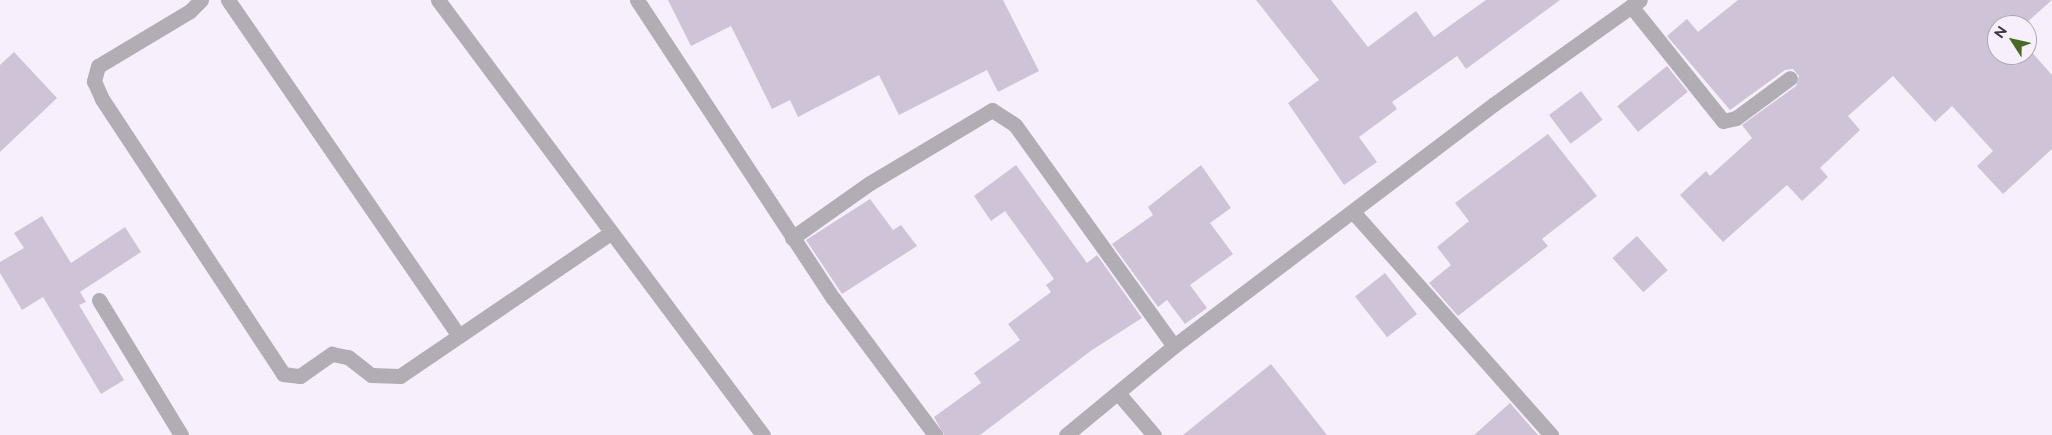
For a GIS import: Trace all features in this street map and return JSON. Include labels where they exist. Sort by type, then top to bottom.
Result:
[{"type":"street","points":[[201,0],[186,6],[98,66],[94,81],[102,99],[283,374],[300,376],[332,354],[348,357],[371,375],[400,376],[610,234]]},
{"type":"street","points":[[228,0],[458,335]]},
{"type":"street","points":[[438,0],[610,234],[763,435]]},
{"type":"street","points":[[637,0],[792,238],[935,435]]},
{"type":"street","points":[[1066,435],[1174,346],[1354,213],[1494,104],[1636,3],[1723,121],[1736,118],[1790,78]]},
{"type":"street","points":[[792,238],[870,183],[992,110],[1015,125],[1174,346]]},
{"type":"street","points":[[1354,213],[1551,435]]},
{"type":"street","points":[[99,300],[181,435]]},
{"type":"street","points":[[1118,393],[1154,435]]},
{"type":"building","points":[[668,0],[1003,0],[1039,71],[998,92],[987,70],[899,115],[879,75],[798,117],[790,100],[772,109],[731,26],[691,46]]},
{"type":"building","points":[[1256,0],[1331,0],[1368,47],[1416,11],[1434,37],[1486,0],[1560,0],[1466,69],[1457,56],[1392,102],[1397,109],[1359,137],[1377,162],[1344,185],[1288,103],[1319,80]]},
{"type":"building","points":[[1738,0],[2052,0],[2035,15],[1987,15],[1987,65],[2037,65],[2037,58],[2052,75],[2052,149],[2003,194],[1977,166],[1993,151],[1952,106],[1935,122],[1893,76],[1848,116],[1860,130],[1820,168],[1828,177],[1802,201],[1787,185],[1723,242],[1680,195],[1706,171],[1710,176],[1752,138],[1742,125],[1796,86],[1799,76],[1793,69],[1785,70],[1730,110],[1667,36],[1687,19],[1698,32]]},
{"type":"building","points":[[14,52],[57,98],[0,152],[0,65]]},
{"type":"building","points":[[1667,66],[1688,92],[1638,132],[1617,106]]},
{"type":"building","points":[[1581,91],[1603,120],[1571,144],[1549,115]]},
{"type":"building","points":[[1548,134],[1597,196],[1542,239],[1548,246],[1458,316],[1429,283],[1451,265],[1437,247],[1469,221],[1455,203]]},
{"type":"building","points":[[1016,165],[1087,263],[1097,255],[1142,318],[1092,350],[980,435],[944,435],[934,417],[981,383],[974,373],[1020,340],[1008,324],[1051,292],[1046,285],[1054,279],[1005,211],[991,221],[974,196]]},
{"type":"building","points":[[1201,165],[1231,208],[1210,223],[1233,254],[1190,285],[1207,308],[1185,324],[1167,300],[1158,307],[1112,244],[1153,215],[1148,207]]},
{"type":"building","points":[[870,199],[893,230],[901,225],[917,246],[842,294],[806,240]]},
{"type":"building","points":[[42,216],[71,263],[125,227],[141,252],[80,292],[86,302],[79,305],[124,380],[101,394],[43,297],[22,310],[0,273],[0,262],[24,248],[14,233]]},
{"type":"building","points":[[1637,236],[1668,270],[1643,292],[1612,258]]},
{"type":"building","points":[[1385,273],[1417,314],[1387,337],[1355,296]]},
{"type":"building","points":[[1271,364],[1327,435],[1183,435]]},
{"type":"building","points":[[1510,403],[1538,435],[1474,435]]}]
